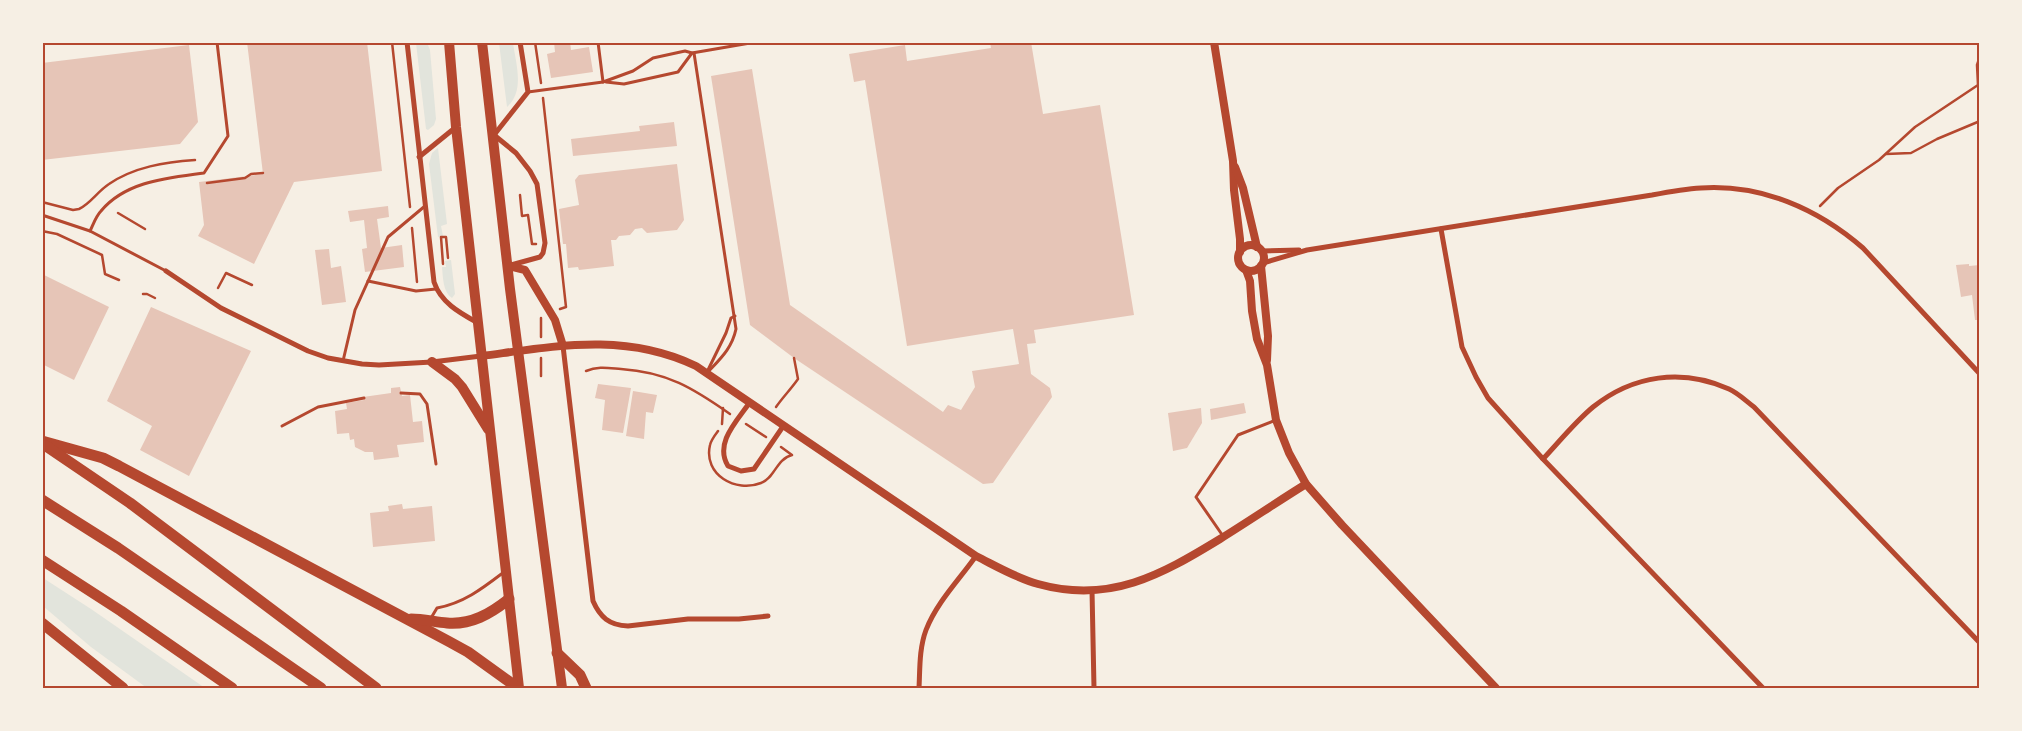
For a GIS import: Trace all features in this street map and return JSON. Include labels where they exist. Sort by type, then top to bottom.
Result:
[{"type":"highway","points":[[42,443],[103,458],[468,652],[519,688]]},
{"type":"highway","points":[[42,443],[130,503],[376,688]]},
{"type":"highway","points":[[42,500],[118,548],[321,688]]},
{"type":"highway","points":[[42,560],[121,611],[232,688]]},
{"type":"highway","points":[[406,619],[449,624],[474,620],[493,611],[509,599]]},
{"type":"highway","points":[[42,623],[123,688]]},
{"type":"highway","points":[[557,653],[580,675],[586,688]]},
{"type":"main road","points":[[482,42],[508,266],[562,688]]},
{"type":"main road","points":[[448,43],[519,688]]},
{"type":"main road","points":[[432,362],[455,379],[490,432]]},
{"type":"street","points":[[407,42],[436,289],[455,310],[478,324]]},
{"type":"street","points":[[508,266],[531,261],[541,256],[545,247],[538,189],[534,176],[516,153],[494,135],[528,92],[520,42]]},
{"type":"street","points":[[1214,42],[1233,161],[1234,190],[1240,239],[1238,260],[1242,268],[1246,270],[1254,271],[1262,264],[1307,250],[1702,188],[1737,189],[1777,197],[1813,212],[1841,229],[1862,248],[1980,374]]},
{"type":"street","points":[[419,157],[456,127]]},
{"type":"street","points":[[1233,161],[1243,188],[1262,264],[1268,336],[1267,364],[1276,420],[1289,452],[1306,484],[1342,525],[1496,688]]},
{"type":"street","points":[[1441,228],[1462,347],[1488,398],[1543,459],[1763,688]]},
{"type":"street","points":[[1240,252],[1249,246],[1259,249],[1307,250]]},
{"type":"street","points":[[508,266],[525,270],[558,327],[563,346],[593,601],[603,618],[618,626],[628,626],[688,619],[739,619],[768,616]]},
{"type":"street","points":[[1246,270],[1250,281],[1252,311],[1257,339],[1267,364]]},
{"type":"street","points":[[166,271],[222,308],[308,351],[342,362],[379,365],[432,362],[592,343],[641,347],[682,359],[707,373],[976,556],[1021,578],[1059,588],[1092,590],[1130,585],[1151,578],[1223,537],[1306,484]]},
{"type":"street","points":[[1543,459],[1593,407],[1623,387],[1642,380],[1683,376],[1731,389],[1754,407],[1980,643]]},
{"type":"street","points":[[750,402],[728,434],[722,449],[724,460],[728,466],[740,471],[754,469],[784,426]]},
{"type":"street","points":[[919,688],[921,655],[926,630],[940,604],[976,556]]},
{"type":"street","points":[[1092,590],[1094,688]]},
{"type":"lane","points":[[90,231],[100,212],[118,195],[150,182],[204,173],[228,136],[217,42]]},
{"type":"lane","points":[[598,42],[603,82]]},
{"type":"lane","points":[[528,92],[603,82],[633,71],[653,58],[686,51],[693,53],[756,42]]},
{"type":"lane","points":[[603,82],[624,84],[678,72],[693,53]]},
{"type":"lane","points":[[693,53],[736,329],[733,343],[707,373]]},
{"type":"lane","points":[[342,362],[355,310],[388,237],[425,206]]},
{"type":"lane","points":[[42,215],[90,231],[166,271]]},
{"type":"lane","points":[[368,281],[418,291],[436,289]]},
{"type":"lane","points":[[707,373],[726,333],[730,318],[735,316]]},
{"type":"lane","points":[[401,393],[420,394],[427,404],[436,464]]},
{"type":"lane","points":[[282,426],[318,407],[364,398]]},
{"type":"lane","points":[[1223,537],[1196,497],[1238,435],[1276,420]]},
{"type":"lane","points":[[430,621],[436,608],[455,604],[470,597],[505,571]]},
{"type":"path","points":[[392,42],[418,291]]},
{"type":"path","points":[[535,42],[566,307],[550,313]]},
{"type":"path","points":[[1813,212],[1838,188],[1886,154],[1915,127],[1978,85],[1977,65],[1980,56]]},
{"type":"path","points":[[1886,154],[1911,153],[1937,139],[1980,121]]},
{"type":"path","points":[[42,202],[73,210],[79,209],[110,183],[133,172],[154,166],[194,160]]},
{"type":"path","points":[[198,184],[245,178],[251,174],[263,173]]},
{"type":"path","points":[[118,213],[145,229]]},
{"type":"path","points":[[42,231],[57,234],[102,255],[105,274],[119,280]]},
{"type":"path","points":[[218,288],[226,273],[252,285]]},
{"type":"path","points":[[143,294],[155,298]]},
{"type":"path","points":[[770,416],[798,378],[794,358]]},
{"type":"path","points":[[586,370],[601,367],[657,374],[687,385],[723,408],[792,455],[785,457],[779,462],[771,475],[763,482],[742,487],[730,484],[720,477],[714,468],[710,458],[710,445],[722,424],[723,408]]},
{"type":"shaded area","points":[[416,43],[427,43],[430,50],[436,119],[434,125],[428,130],[426,129]]},
{"type":"shaded area","points":[[499,43],[513,43],[517,68],[518,85],[516,93],[513,101],[507,107]]},
{"type":"shaded area","points":[[438,148],[447,224],[441,226],[443,236],[438,237],[429,164],[432,153]]},
{"type":"shaded area","points":[[451,260],[455,294],[452,298],[445,288],[442,267],[446,267],[445,261]]},
{"type":"shaded area","points":[[43,578],[205,688],[147,688],[91,647],[43,606]]},
{"type":"building","points":[[247,42],[367,42],[382,171],[294,182],[254,264],[198,236],[204,225],[199,182],[263,174]]},
{"type":"building","points":[[554,42],[570,42],[571,50],[589,47],[593,72],[551,78],[547,54],[555,52]]},
{"type":"building","points":[[990,42],[1013,42],[1013,45],[1031,42],[1043,114],[1100,105],[1134,315],[1034,330],[1036,343],[1027,344],[1031,374],[1050,388],[1052,397],[993,483],[983,484],[794,358],[750,325],[711,76],[752,69],[790,305],[943,412],[948,405],[961,410],[975,387],[972,371],[1019,364],[1013,329],[907,346],[865,80],[854,82],[849,54],[905,45],[907,61],[991,48]]},
{"type":"building","points":[[189,45],[198,122],[180,144],[42,160],[42,63]]},
{"type":"building","points":[[674,122],[677,146],[573,156],[571,139],[640,131],[639,126]]},
{"type":"building","points":[[677,164],[684,220],[677,230],[647,233],[642,228],[635,229],[630,235],[619,236],[616,240],[611,240],[614,266],[579,270],[578,267],[568,268],[566,244],[563,244],[559,209],[579,205],[575,180],[579,175]]},
{"type":"building","points":[[388,206],[389,217],[377,219],[381,248],[402,245],[404,267],[365,272],[362,249],[367,248],[364,220],[350,222],[348,211]]},
{"type":"building","points":[[329,249],[331,268],[341,266],[346,302],[322,305],[315,250]]},
{"type":"building","points":[[1969,264],[1969,266],[1980,265],[1980,320],[1975,320],[1972,295],[1961,297],[1956,265]]},
{"type":"building","points":[[42,274],[109,307],[74,380],[42,364]]},
{"type":"building","points":[[151,307],[251,351],[189,476],[140,450],[152,426],[107,401]]},
{"type":"building","points":[[598,384],[631,388],[623,433],[602,430],[605,400],[595,398]]},
{"type":"building","points":[[400,387],[402,396],[410,395],[413,422],[422,421],[424,442],[397,445],[399,457],[374,460],[373,452],[365,452],[355,447],[354,439],[350,440],[349,433],[337,434],[335,411],[347,409],[346,403],[364,400],[363,397],[391,393],[391,388]]},
{"type":"building","points":[[633,391],[657,395],[653,413],[646,412],[644,439],[626,436]]},
{"type":"building","points":[[1244,403],[1246,413],[1211,420],[1210,409]]},
{"type":"building","points":[[1201,408],[1202,423],[1187,448],[1173,451],[1168,413]]},
{"type":"building","points":[[402,504],[403,509],[432,506],[435,541],[373,547],[370,513],[389,511],[388,506]]}]
